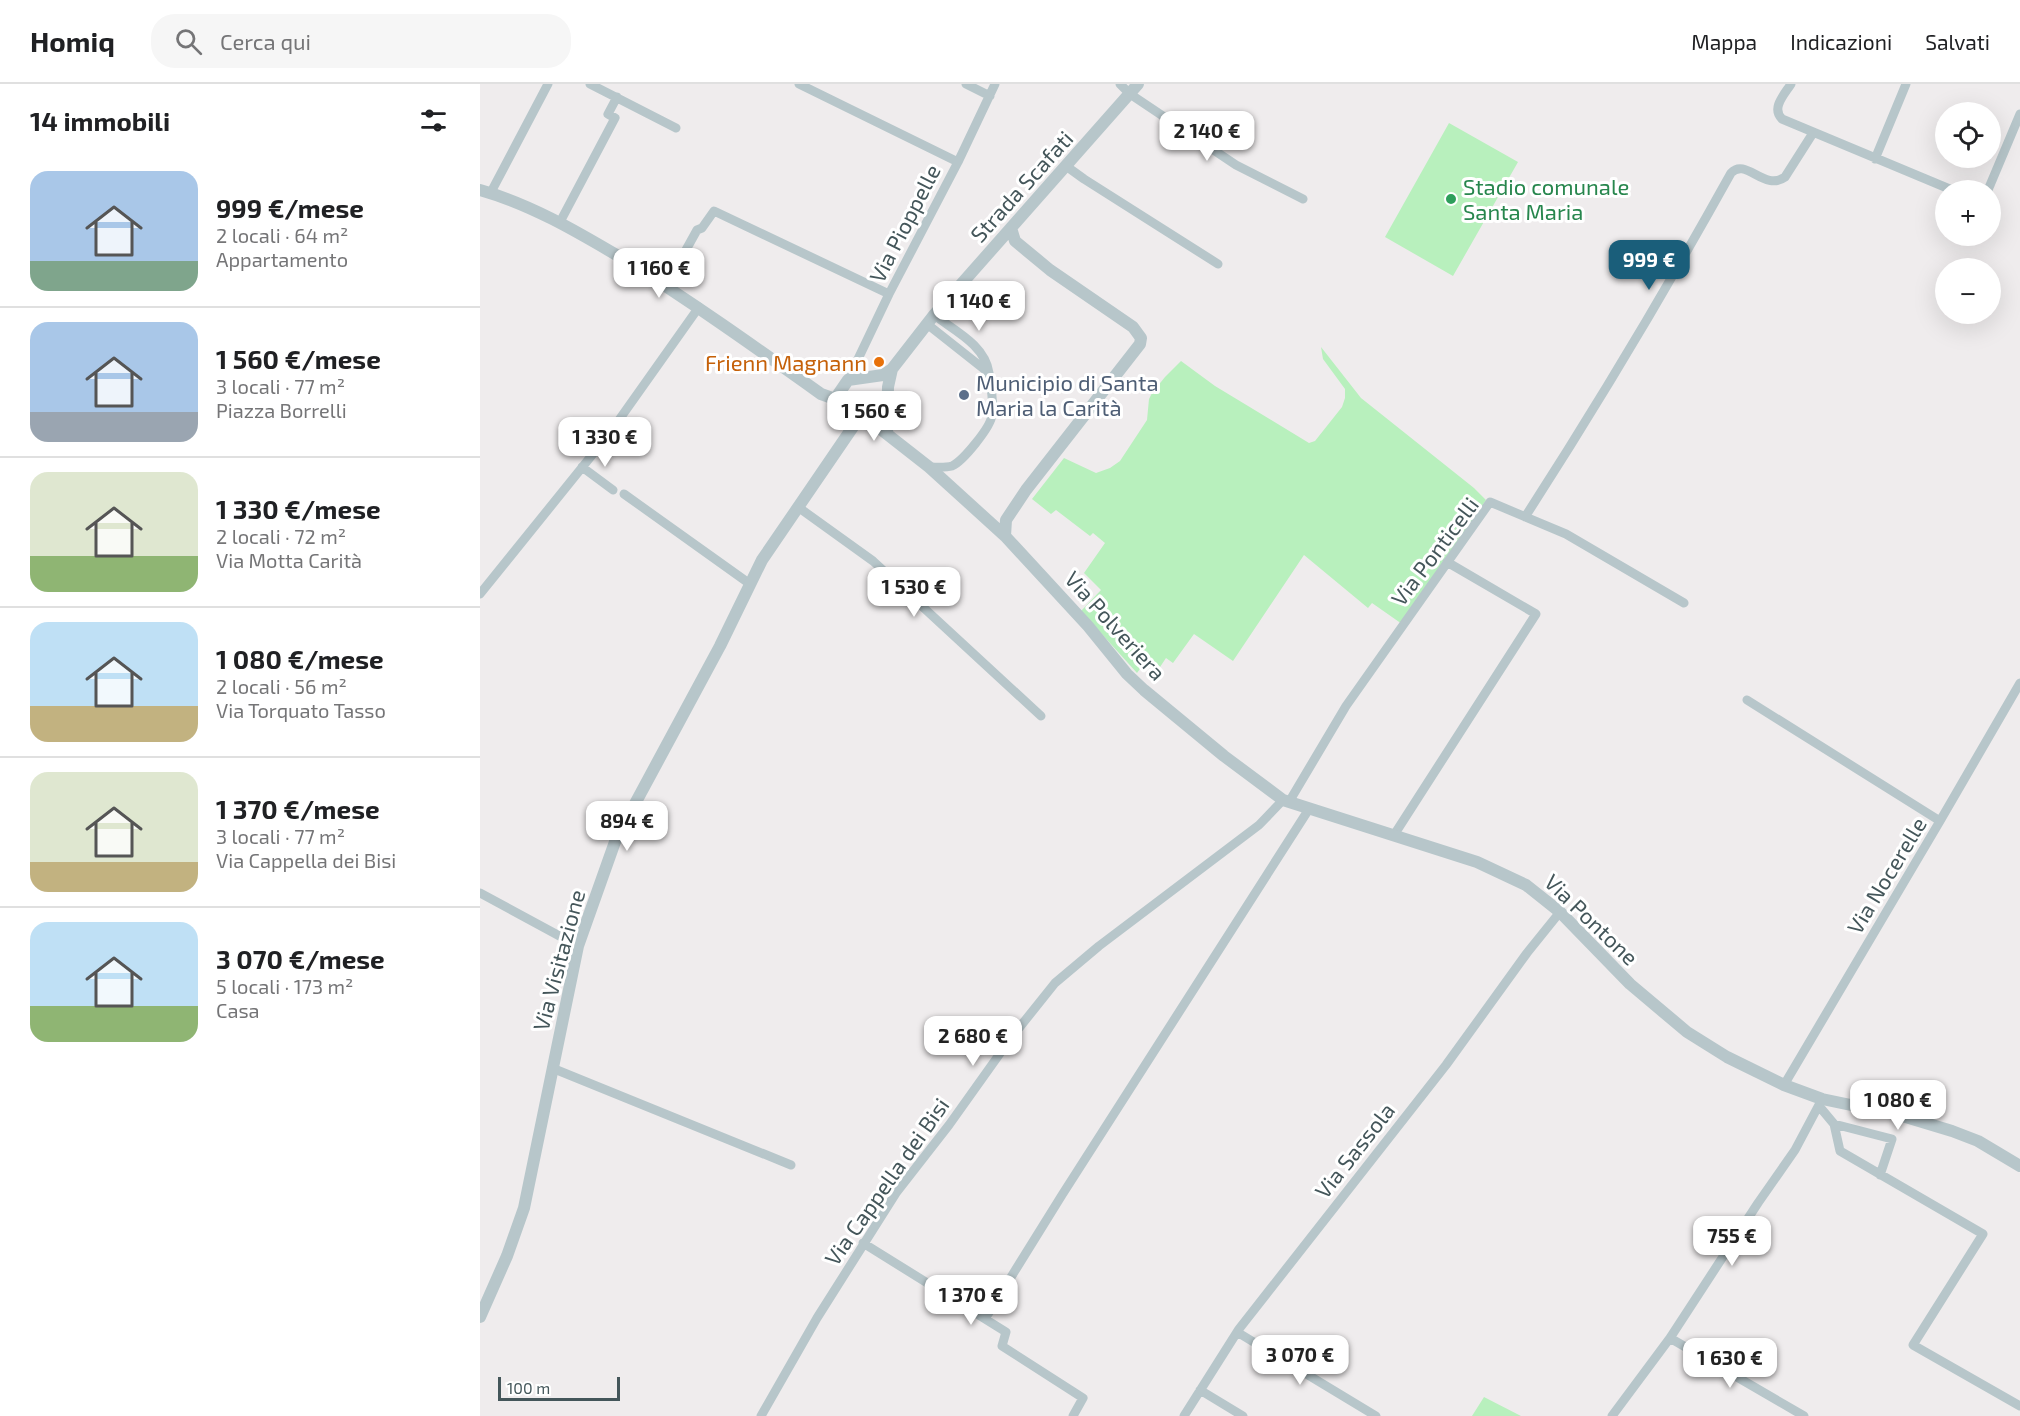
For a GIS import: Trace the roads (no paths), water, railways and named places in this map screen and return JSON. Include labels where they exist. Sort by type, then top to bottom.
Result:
[{"type":"street","points":[[548,84],[485,192],[560,222],[666,286],[821,394],[835,399],[859,418],[869,420],[929,467],[944,468],[954,465],[962,458],[991,422],[993,408],[988,363],[980,350],[930,320],[892,369],[883,375],[848,380],[835,399]]},
{"type":"street","points":[[590,84],[676,128]]},
{"type":"street","points":[[799,84],[958,162]]},
{"type":"street","points":[[966,84],[990,96]]},
{"type":"street","name":"Via Pioppelle","points":[[848,380],[995,84]]},
{"type":"street","points":[[1120,84],[1130,94],[1236,165],[1303,199]]},
{"type":"street","name":"Strada Scafati","points":[[930,320],[1138,84]]},
{"type":"street","points":[[1791,84],[1777,107],[1777,114],[1782,119],[1935,183]]},
{"type":"street","points":[[1875,159],[1906,84]]},
{"type":"street","points":[[560,222],[615,118],[608,114],[616,97]]},
{"type":"street","points":[[1992,180],[2020,114]]},
{"type":"street","points":[[1525,517],[1623,360],[1731,173],[1741,168],[1771,182],[1779,182],[1785,177],[1813,133]]},
{"type":"street","points":[[1066,166],[1218,264]]},
{"type":"street","points":[[666,286],[697,230],[702,228],[714,211],[889,294]]},
{"type":"street","points":[[1005,536],[1006,520],[1026,490],[1140,344],[1141,338],[1133,327],[1050,270],[1016,241],[1011,228]]},
{"type":"street","points":[[480,594],[615,425],[699,308]]},
{"type":"street","points":[[887,434],[888,387],[892,369]]},
{"type":"street","name":"Via Visitazione","points":[[480,1317],[507,1256],[524,1208],[578,946],[616,839],[720,646],[762,560],[859,418]]},
{"type":"street","points":[[582,467],[613,490]]},
{"type":"street","name":"Via Polveriera","points":[[929,467],[1005,536],[1136,682],[1224,756],[1286,801]]},
{"type":"street","points":[[624,494],[750,584]]},
{"type":"street","name":"Via Ponticelli","points":[[1286,801],[1346,706],[1490,502],[1566,534],[1684,603]]},
{"type":"street","points":[[798,507],[873,561],[1041,716]]},
{"type":"street","points":[[991,523],[1006,520]]},
{"type":"street","points":[[1394,835],[1536,614],[1448,562]]},
{"type":"street","name":"Via Nocerelle","points":[[1784,1085],[2020,683]]},
{"type":"street","points":[[1748,700],[1940,821]]},
{"type":"street","name":"Via Pontone","points":[[1286,801],[1477,862],[1526,885],[1560,912],[1630,984],[1687,1032],[1727,1057],[1820,1102],[1899,1115],[1952,1131],[1978,1141],[2020,1166]]},
{"type":"street","name":"Via Cappella dei Bisi","points":[[761,1416],[817,1318],[896,1193],[949,1125],[1011,1038],[1055,983],[1099,946],[1259,825],[1286,801]]},
{"type":"street","points":[[985,1319],[1309,809]]},
{"type":"street","points":[[480,893],[578,946]]},
{"type":"street","name":"Via Sassola","points":[[1184,1416],[1238,1332],[1446,1065],[1527,953],[1560,912]]},
{"type":"street","points":[[552,1068],[791,1165]]},
{"type":"street","points":[[1820,1102],[1834,1124],[1840,1151],[1983,1234],[1913,1345],[2020,1406]]},
{"type":"street","points":[[1612,1416],[1670,1338],[1795,1150],[1820,1102]]},
{"type":"street","points":[[1834,1124],[1892,1139],[1880,1174]]},
{"type":"street","points":[[863,1243],[1006,1332],[1002,1346],[1083,1398],[1073,1416]]},
{"type":"street","points":[[1238,1332],[1376,1416]]},
{"type":"street","points":[[1670,1338],[1804,1416]]},
{"type":"street","points":[[1200,1390],[1243,1416]]},
{"type":"place","name":"Stadio comunale Santa Maria","points":[[1451,199]]},
{"type":"place","name":"Frienn Magnann","points":[[879,362]]},
{"type":"place","name":"Municipio di Santa Maria la Carità","points":[[964,395]]}]
